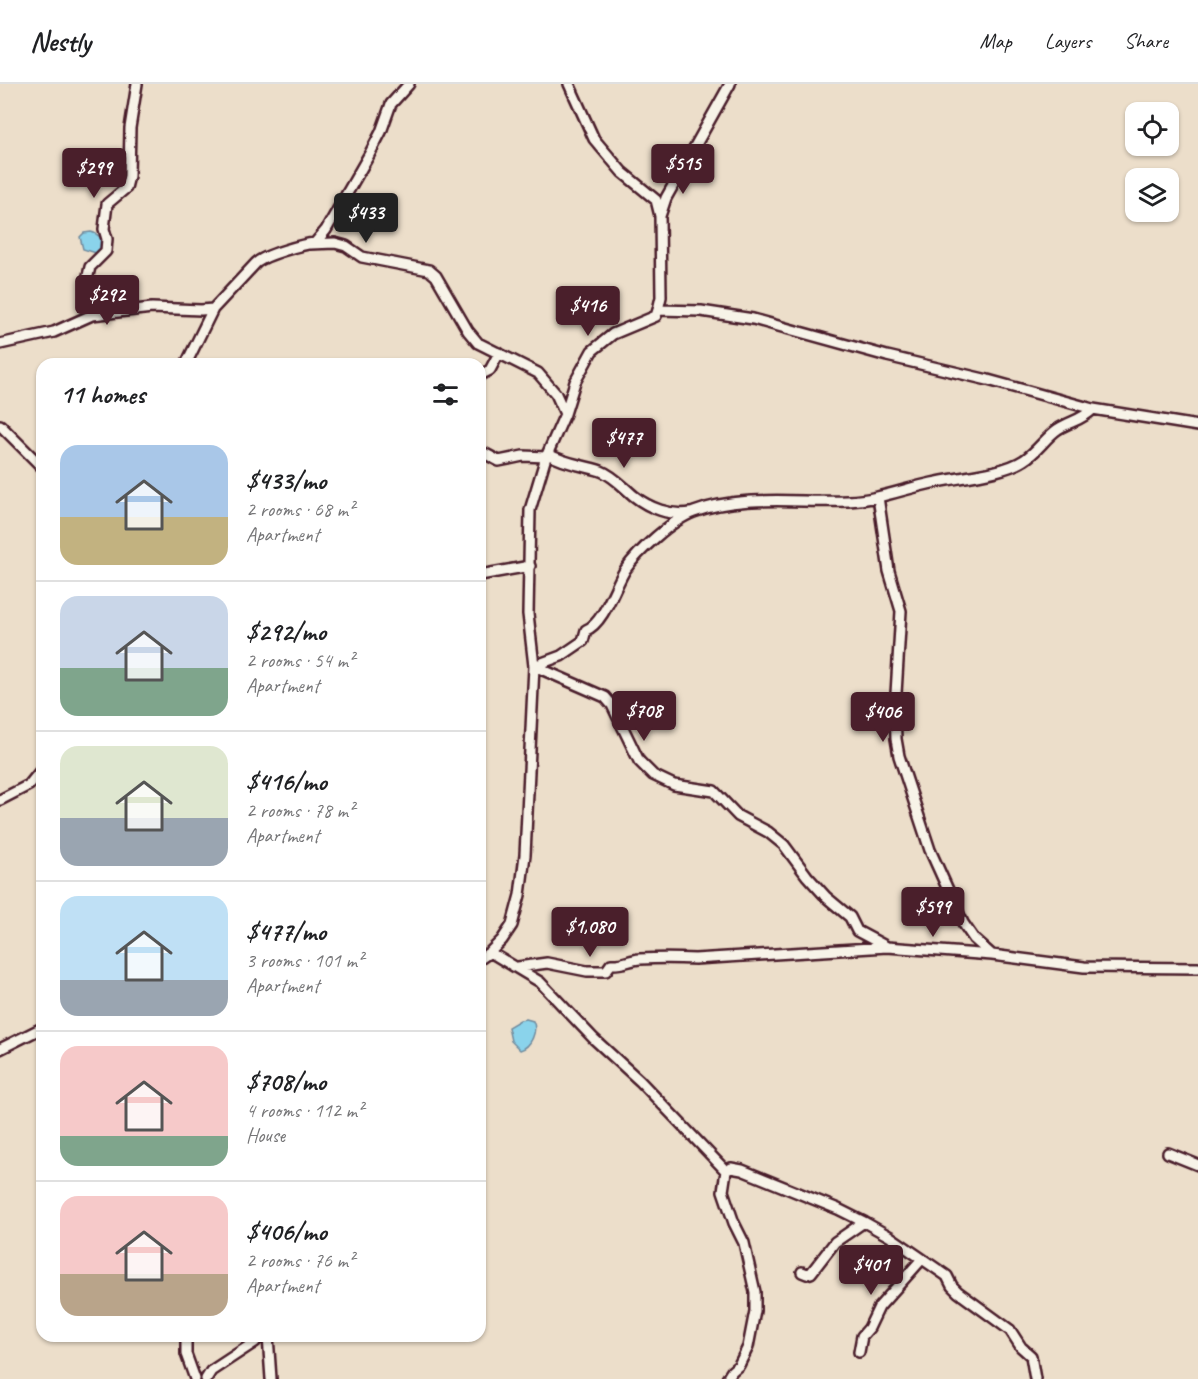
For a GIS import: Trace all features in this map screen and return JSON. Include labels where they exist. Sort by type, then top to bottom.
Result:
[{"type":"street","points":[[92,315],[87,280],[90,267],[106,251],[107,239],[104,229],[107,204],[126,188],[129,176],[130,128],[137,84]]},
{"type":"street","points":[[189,358],[213,309],[262,257],[304,244],[315,243],[326,230],[381,132],[391,104],[409,84]]},
{"type":"street","points":[[486,954],[502,940],[512,925],[520,896],[529,794],[534,666],[528,614],[530,510],[547,455],[565,414],[575,382],[592,351],[613,334],[656,316],[660,297],[660,216],[656,200],[622,172],[594,140],[569,84]]},
{"type":"street","points":[[660,216],[666,198],[730,84]]},
{"type":"street","points":[[304,244],[335,243],[346,246],[362,257],[429,270],[436,276],[468,332],[478,343],[538,373],[556,394],[565,414]]},
{"type":"street","points":[[0,344],[54,332],[92,315],[152,308],[213,309]]},
{"type":"street","points":[[658,310],[701,311],[753,319],[1093,409],[1198,426]]},
{"type":"street","points":[[486,372],[490,370],[499,353]]},
{"type":"street","points":[[486,454],[499,461],[523,456],[547,455],[560,461],[602,471],[635,497],[654,507],[680,514],[748,502],[851,501],[995,470],[1025,459],[1058,429],[1084,418],[1093,409]]},
{"type":"street","points":[[0,425],[36,461]]},
{"type":"street","points":[[878,497],[889,571],[901,611],[895,710],[899,756],[930,850],[963,923],[974,939],[992,955]]},
{"type":"street","points":[[534,666],[561,656],[583,642],[586,630],[592,628],[599,618],[624,572],[633,561],[671,526],[692,512]]},
{"type":"street","points":[[486,574],[530,566]]},
{"type":"street","points":[[534,666],[605,697],[612,705],[645,769],[661,780],[674,785],[714,791],[738,816],[768,832],[784,845],[826,897],[850,917],[856,931],[887,947]]},
{"type":"street","points":[[0,800],[29,785],[36,776]]},
{"type":"street","points":[[518,967],[547,963],[587,971],[606,971],[611,964],[621,965],[636,960],[664,957],[695,959],[887,947],[992,955],[1084,967],[1198,968]]},
{"type":"street","points":[[490,952],[540,982],[594,1039],[640,1081],[726,1171]]},
{"type":"street","points":[[0,1049],[36,1031]]},
{"type":"street","points":[[1168,1153],[1198,1165]]},
{"type":"street","points":[[726,1171],[731,1168],[742,1170],[838,1209],[889,1236],[947,1276],[958,1292],[1010,1330],[1021,1347],[1031,1356],[1035,1379]]},
{"type":"street","points":[[726,1171],[723,1191],[744,1243],[755,1292],[755,1311],[748,1347],[739,1365],[727,1379]]},
{"type":"street","points":[[802,1272],[811,1273],[835,1242],[864,1222]]},
{"type":"street","points":[[860,1352],[862,1336],[869,1328],[879,1306],[922,1259]]},
{"type":"street","points":[[186,1342],[186,1354],[195,1379]]},
{"type":"street","points":[[206,1379],[211,1371],[255,1342]]},
{"type":"street","points":[[268,1342],[271,1379]]},
{"type":"water","points":[[91,232],[99,237],[103,245],[96,253],[83,249],[80,237],[84,233]]},
{"type":"water","points":[[526,1019],[533,1021],[535,1029],[530,1042],[520,1050],[511,1041],[508,1027]]}]
